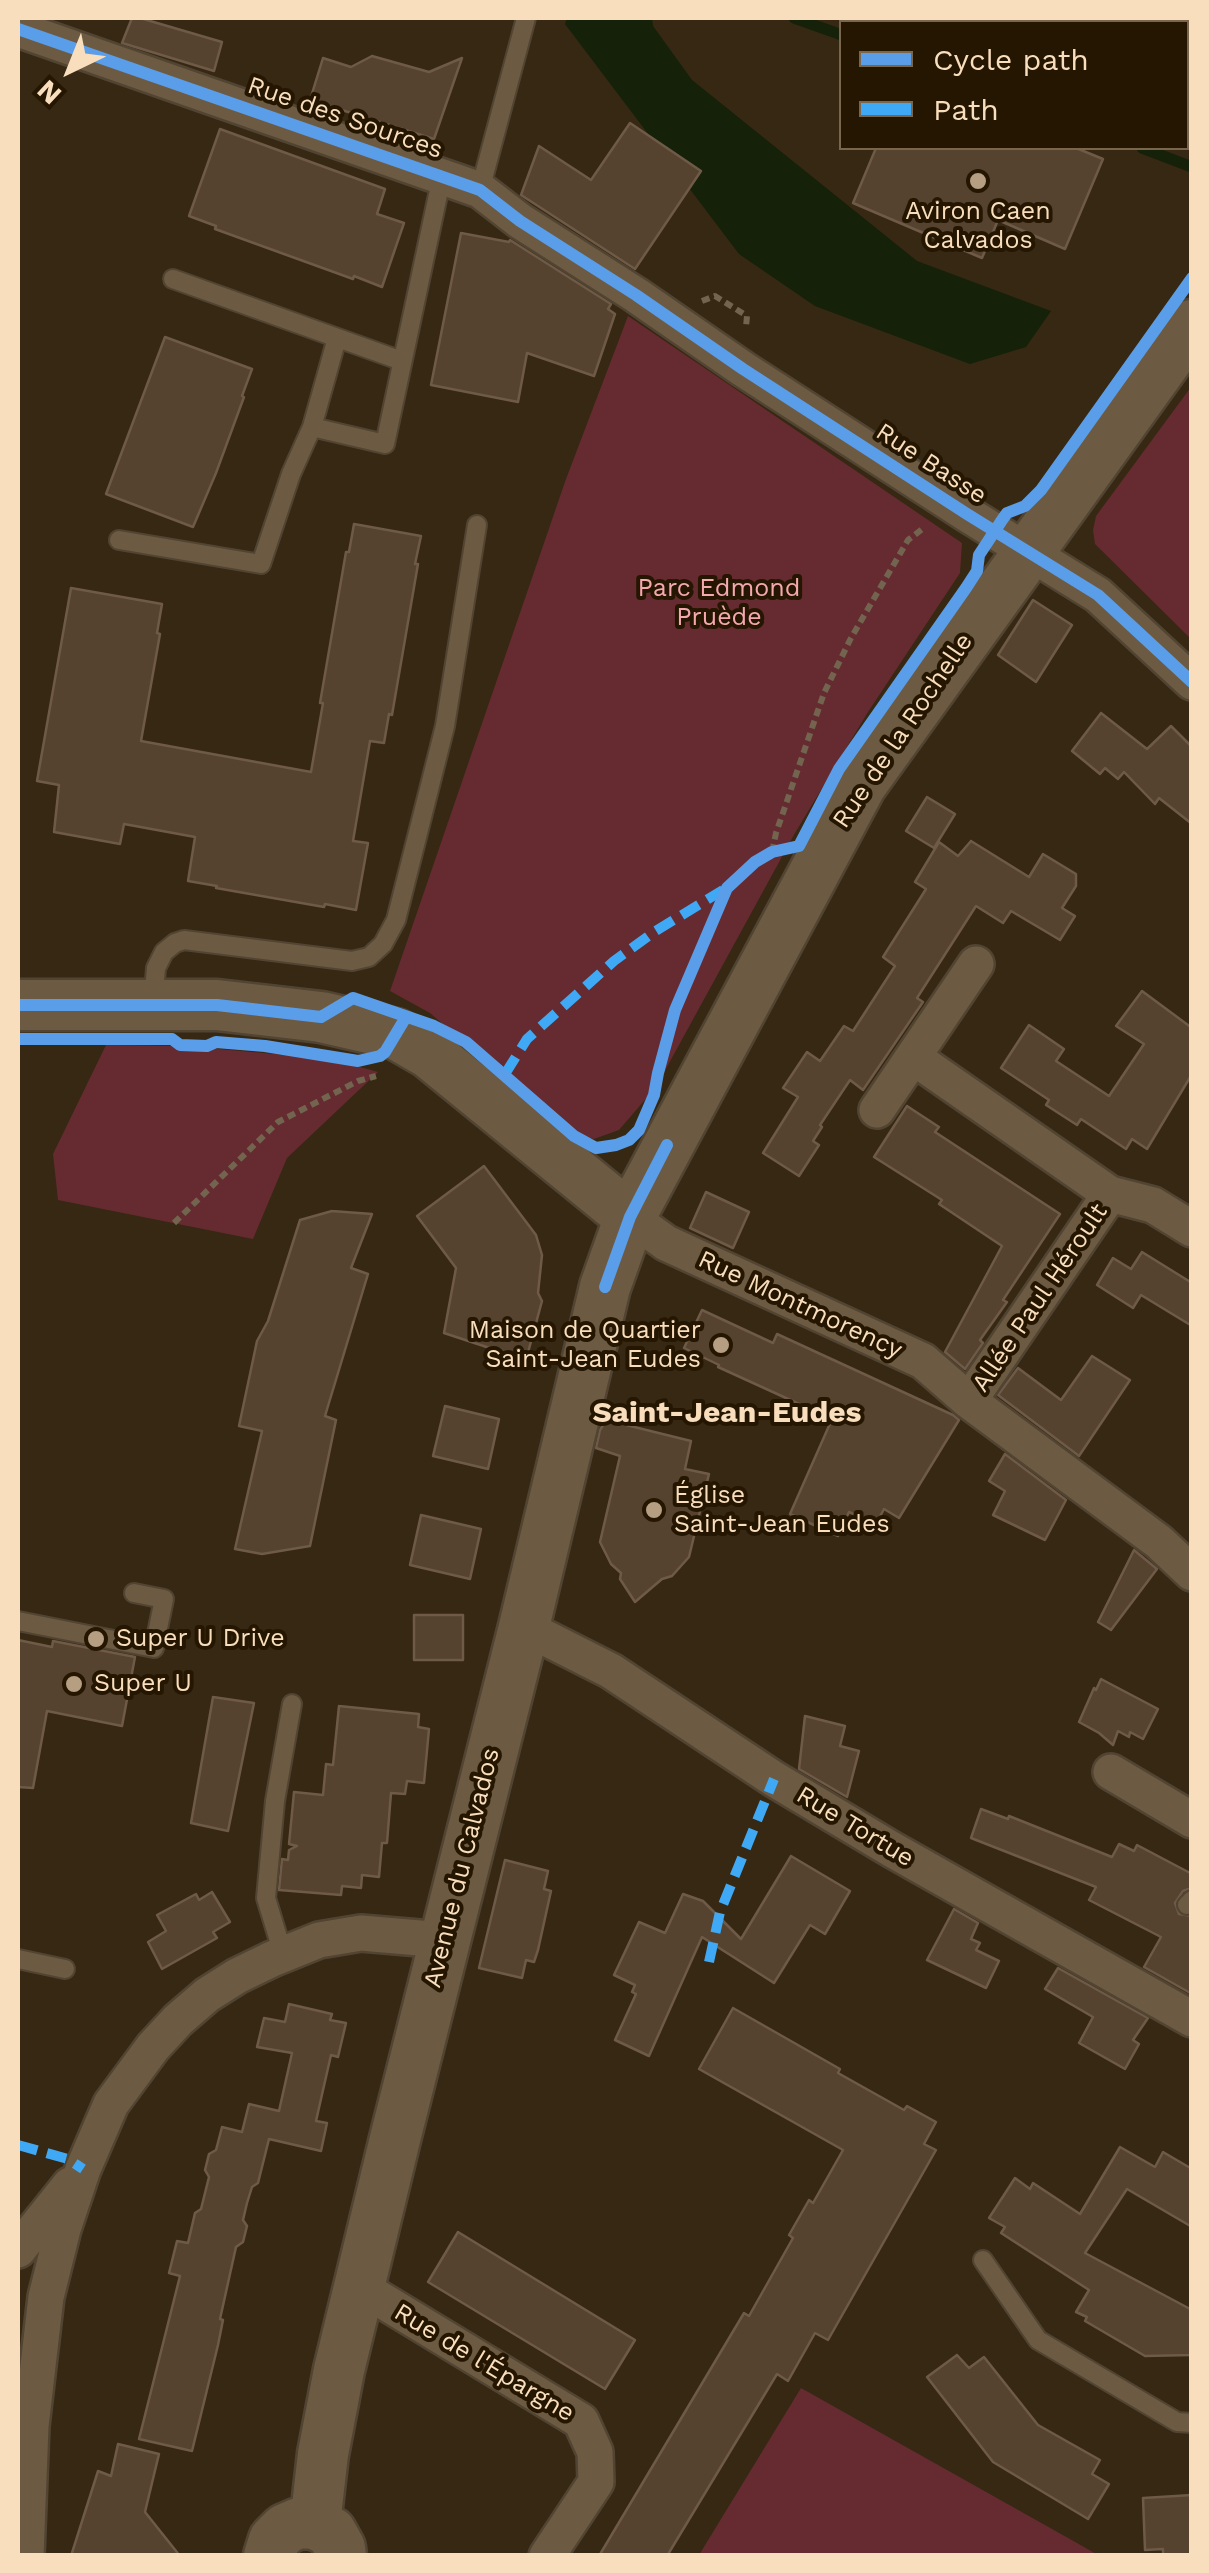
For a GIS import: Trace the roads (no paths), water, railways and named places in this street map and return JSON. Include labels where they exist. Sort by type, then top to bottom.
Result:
[{"type":"street","name":"Rue des Sources","points":[[18,29],[480,190],[520,221],[636,295]]},
{"type":"street","name":"Rue Basse","points":[[636,295],[759,380],[1098,594],[1192,682]]},
{"type":"street","name":"Rue de la Rochelle","points":[[630,1217],[861,785],[1192,324]]},
{"type":"street","points":[[877,1110],[976,964]]},
{"type":"street","name":"Rue Montmorency","points":[[18,1005],[217,1005],[289,1012],[396,1034],[397,1056],[429,1052],[666,1243],[923,1361],[969,1402],[1160,1542],[1192,1573]]},
{"type":"street","name":"Allée Paul Héroult","points":[[913,1057],[1110,1194],[1153,1205],[1192,1230]]},
{"type":"street","name":"Allée Paul Héroult","points":[[969,1402],[1110,1194]]},
{"type":"street","name":"Avenue du Calvados","points":[[328,2540],[322,2454],[339,2370],[605,1288],[630,1217]]},
{"type":"street","name":"Rue Tortue","points":[[524,1627],[611,1671],[891,1849],[1192,2020]]},
{"type":"street","points":[[1111,1772],[1184,1804]]},
{"type":"street","points":[[26,2556],[31,2426],[46,2297],[84,2169],[110,2104],[178,2020],[237,1976],[320,1940],[362,1934],[444,1940]]},
{"type":"street","points":[[18,2250],[84,2169]]},
{"type":"street","name":"Rue de l'Épargne","points":[[360,2288],[581,2421],[595,2452],[596,2482],[547,2556]]},
{"type":"street","points":[[268,2555],[274,2540],[285,2529],[299,2524],[328,2540]]},
{"type":"lane","points":[[480,190],[526,18]]},
{"type":"lane","points":[[312,427],[385,444],[442,176]]},
{"type":"lane","points":[[174,279],[402,361]]},
{"type":"lane","points":[[119,540],[261,564],[312,427],[337,338]]},
{"type":"lane","points":[[153,1004],[156,968],[164,952],[184,940],[352,960],[369,957],[383,944],[396,920],[445,726],[477,525]]},
{"type":"lane","points":[[18,1621],[154,1648],[164,1599],[134,1593]]},
{"type":"lane","points":[[283,1954],[266,1898],[275,1801],[292,1704]]},
{"type":"lane","points":[[18,1959],[65,1969]]},
{"type":"lane","points":[[983,2260],[1038,2340],[1177,2422],[1192,2423]]},
{"type":"waterway","points":[[794,18],[839,34]]},
{"type":"waterway","points":[[1147,150],[1192,167]]},
{"type":"place","name":"Aviron Caen Calvados","points":[[978,181]]},
{"type":"place","name":"Maison de Quartier Saint-Jean Eudes","points":[[721,1345]]},
{"type":"place","name":"Église Saint-Jean Eudes","points":[[654,1510]]},
{"type":"place","name":"Super U Drive","points":[[96,1639]]},
{"type":"place","name":"Super U","points":[[74,1684]]},
{"type":"district","name":"Saint-Jean-Eudes","points":[[727,1413]]},
{"type":"park label","name":"Parc Edmond Pruède","points":[[719,604]]}]
